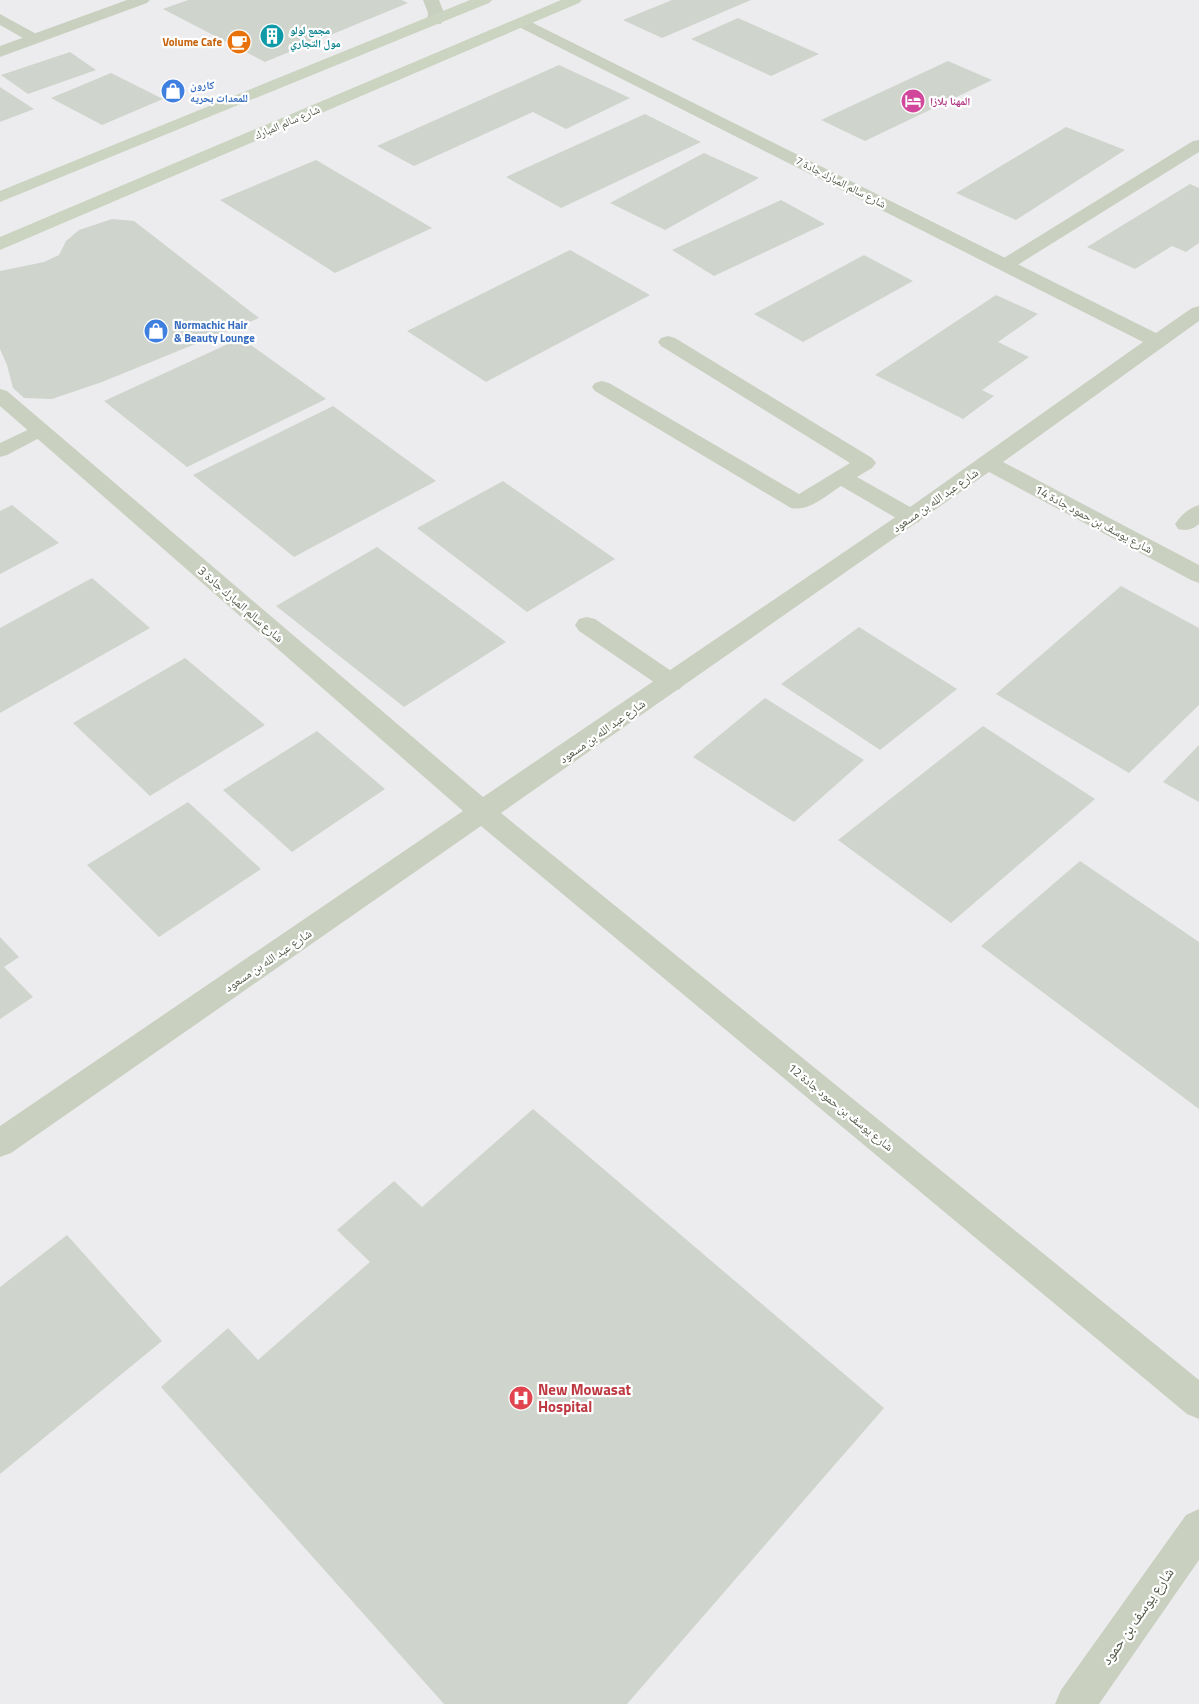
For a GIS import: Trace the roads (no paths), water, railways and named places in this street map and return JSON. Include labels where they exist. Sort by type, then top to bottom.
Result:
[{"type":"main road","points":[[0,197],[128,145],[212,125],[484,0]]},
{"type":"main road","name":"شارع سالم المبارك","points":[[0,244],[158,162],[247,139],[574,0]]},
{"type":"main road","points":[[212,125],[247,139]]},
{"type":"main road","points":[[128,145],[158,162]]},
{"type":"street","points":[[0,52],[142,0]]},
{"type":"street","points":[[431,0],[436,12],[435,21]]},
{"type":"street","name":"شارع سالم المبارك جادة 7","points":[[523,23],[1159,342]]},
{"type":"street","name":"شارع عبد الله بن مسعود","points":[[0,1143],[672,683],[988,463],[1199,312]]},
{"type":"street","name":"شارع سالم المبارك جادة 3","points":[[0,395],[483,813]]},
{"type":"street","name":"شارع يوسف بن حمود جادة 14","points":[[988,463],[1199,575]]},
{"type":"street","name":"شارع يوسف بن حمود جادة 12","points":[[483,813],[1199,1402]]},
{"type":"street","name":"شارع يوسف بن حمود","points":[[1075,1704],[1199,1528]]},
{"type":"lane","points":[[0,19],[36,39]]},
{"type":"lane","points":[[1006,265],[1199,145]]},
{"type":"lane","points":[[602,387],[799,504],[866,463],[668,342]]},
{"type":"lane","points":[[0,451],[40,430]]},
{"type":"lane","points":[[841,478],[911,517]]},
{"type":"lane","points":[[587,624],[672,683]]},
{"type":"place","name":"مجمع لولو مول التجاري","points":[[272,36]]},
{"type":"place","name":"Volume Cafe","points":[[239,42]]},
{"type":"place","name":"کارون للمعدات بحریه","points":[[173,91]]},
{"type":"place","name":"المهنا بلازا","points":[[913,101]]},
{"type":"place","name":"Normachic Hair & Beauty Lounge","points":[[156,331]]},
{"type":"place","name":"New Mowasat Hospital","points":[[521,1398]]}]
